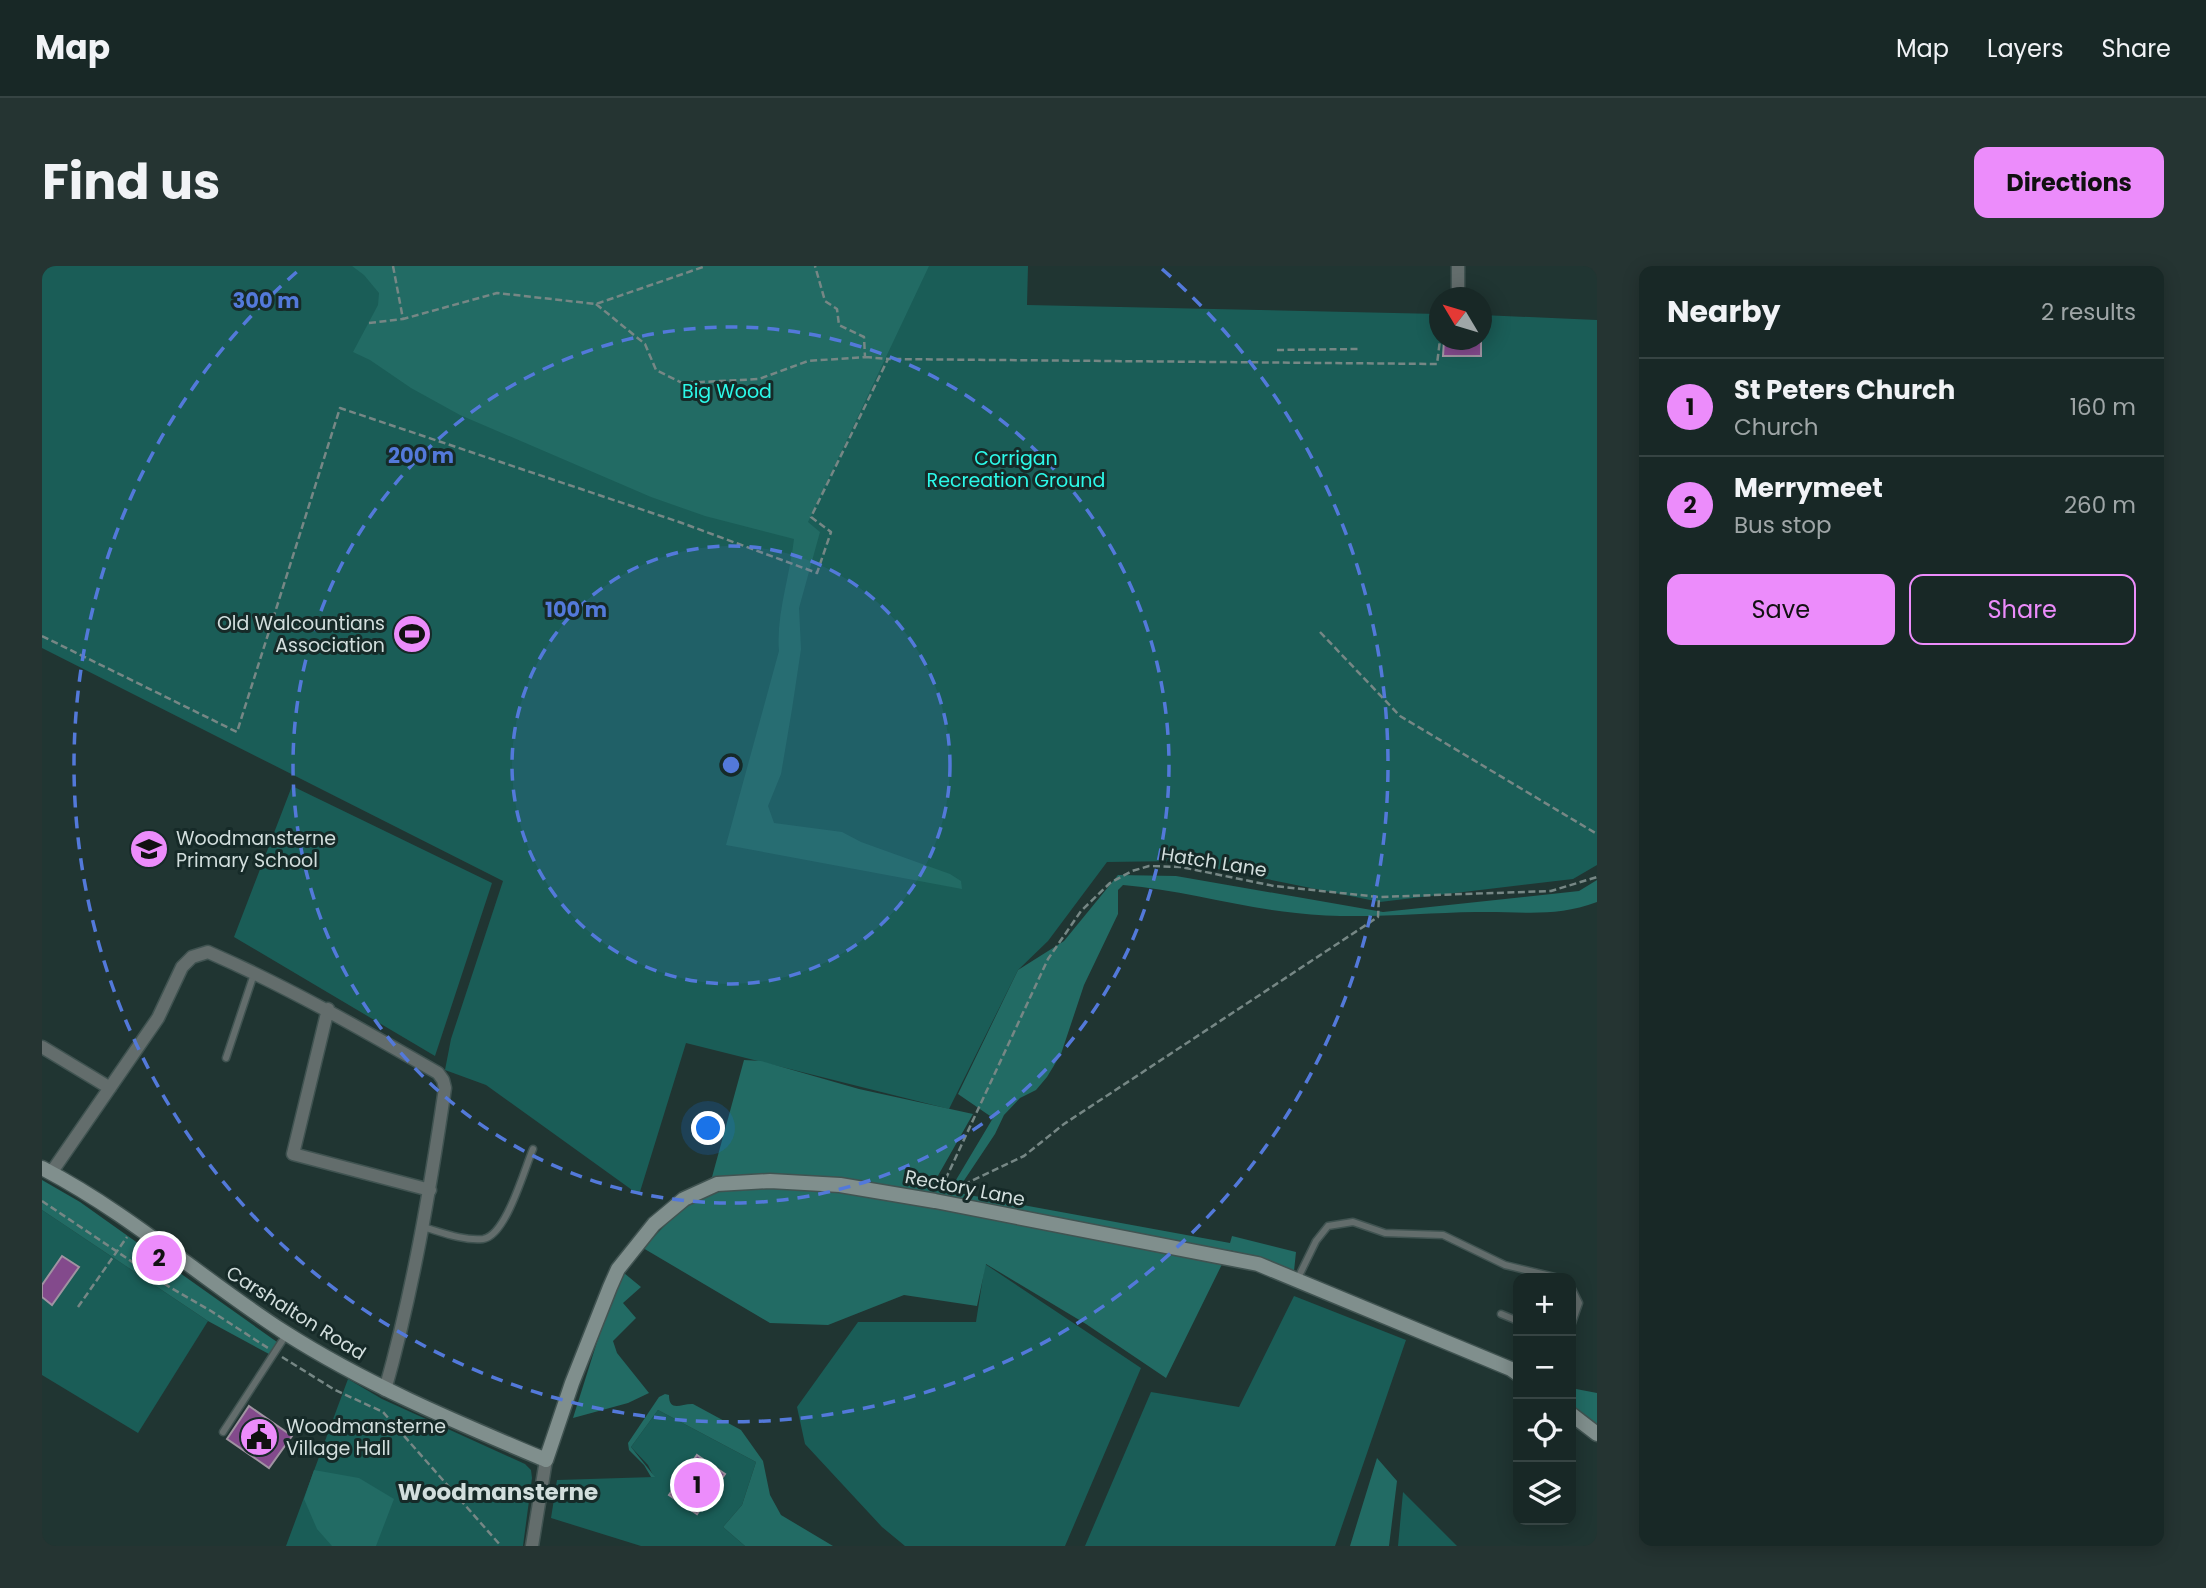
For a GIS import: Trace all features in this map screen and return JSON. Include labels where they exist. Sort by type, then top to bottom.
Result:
[{"type":"main road","name":"Carshalton Road","points":[[47,1171],[87,1192],[231,1297],[288,1334],[385,1390],[546,1460]]},
{"type":"main road","name":"Rectory Lane","points":[[546,1460],[572,1383],[618,1269],[654,1224],[684,1199],[717,1184],[770,1181],[840,1185],[1258,1264],[1513,1370]]},
{"type":"main road","points":[[1576,1419],[1597,1434]]},
{"type":"street","points":[[1458,266],[1458,287]]},
{"type":"street","points":[[47,1171],[110,1088],[158,1018],[182,967],[192,957],[208,952],[328,1009],[438,1073],[445,1088],[430,1190],[401,1333],[385,1390]]},
{"type":"street","points":[[328,1009],[288,1155],[430,1190]]},
{"type":"street","points":[[42,1047],[110,1088]]},
{"type":"street","points":[[532,1546],[546,1460]]},
{"type":"lane","points":[[226,1058],[254,972]]},
{"type":"lane","points":[[423,1227],[472,1239],[486,1239],[502,1224],[533,1149]]},
{"type":"lane","points":[[1297,1280],[1316,1241],[1328,1226],[1353,1222],[1385,1233],[1443,1235],[1505,1265],[1538,1273]]},
{"type":"lane","points":[[1576,1295],[1579,1303],[1576,1311]]},
{"type":"lane","points":[[1502,1314],[1513,1319]]},
{"type":"lane","points":[[222,1432],[288,1334]]},
{"type":"path","points":[[393,266],[403,319]]},
{"type":"path","points":[[369,323],[403,319],[497,293],[596,304],[706,266]]},
{"type":"path","points":[[815,266],[825,301],[837,309],[839,325],[864,337],[865,357]]},
{"type":"path","points":[[596,304],[645,344],[656,370],[682,383],[758,379],[808,361],[865,357],[1437,364],[1439,350]]},
{"type":"path","points":[[1277,350],[1359,349]]},
{"type":"path","points":[[42,636],[237,732],[340,408],[682,523],[817,572],[831,532],[811,517],[888,359]]},
{"type":"path","points":[[1321,632],[1400,716],[1597,834]]},
{"type":"path","name":"Hatch Lane","points":[[1379,897],[1378,917],[1064,1124],[1024,1156],[959,1188],[940,1191],[1048,959],[1081,911],[1110,883],[1132,871],[1149,866],[1181,867],[1274,886],[1379,897],[1551,891],[1597,877]]},
{"type":"path","points":[[78,1307],[135,1225]]},
{"type":"green space","name":"Corrigan Recreation Ground","points":[[42,266],[1028,266],[1027,305],[1429,314],[1429,350],[1492,350],[1492,315],[1597,320],[1597,865],[1573,879],[1380,902],[1178,861],[1107,862],[1048,941],[1018,970],[949,1109],[686,1043],[639,1195],[486,1085],[445,1070],[451,1039],[503,881],[42,648]]},
{"type":"green space","name":"Big Wood","points":[[352,266],[929,266],[808,522],[820,532],[799,608],[801,649],[781,774],[768,806],[774,823],[842,832],[861,842],[950,874],[961,881],[962,889],[726,845],[779,651],[781,609],[794,539],[705,516],[651,497],[460,415],[411,388],[370,360],[353,352],[378,305],[379,293],[364,275]]},
{"type":"green space","points":[[292,786],[492,883],[435,1056],[234,937]]},
{"type":"green space","points":[[1118,875],[1176,876],[1383,912],[1579,891],[1597,880],[1597,902],[1566,910],[1537,913],[1341,916],[1274,910],[1123,885],[1118,890],[1118,914],[1084,985],[1061,1054],[1036,1090],[1020,1098],[1004,1115],[995,1134],[959,1188],[953,1185],[993,1118],[958,1094],[1018,970],[1064,941]]},
{"type":"green space","points":[[744,1060],[761,1061],[859,1089],[973,1114],[931,1188],[1230,1243],[1232,1236],[1296,1252],[1294,1271],[1262,1258],[1229,1250],[1166,1378],[1086,1324],[986,1264],[977,1306],[904,1295],[828,1325],[770,1323],[643,1248],[712,1177]]},
{"type":"green space","points":[[42,1180],[80,1202],[277,1342],[269,1354],[208,1321],[42,1210]]},
{"type":"green space","points":[[42,1210],[208,1321],[138,1433],[42,1375]]},
{"type":"green space","points":[[985,1264],[1141,1368],[1065,1546],[905,1546],[882,1527],[805,1444],[797,1407],[858,1322],[976,1322]]},
{"type":"green space","points":[[624,1273],[641,1287],[623,1303],[636,1318],[613,1341],[617,1353],[649,1393],[628,1403],[573,1418],[603,1323]]},
{"type":"green space","points":[[1294,1296],[1406,1340],[1335,1546],[1085,1546],[1151,1392],[1239,1407]]},
{"type":"green space","points":[[348,1379],[382,1399],[525,1464],[531,1470],[532,1478],[523,1546],[286,1546]]},
{"type":"green space","points":[[1576,1389],[1597,1393],[1597,1426],[1576,1410]]},
{"type":"green space","points":[[669,1395],[671,1404],[693,1404],[741,1430],[763,1461],[770,1495],[781,1515],[833,1546],[745,1546],[723,1527],[742,1505],[756,1462],[658,1410],[631,1447],[655,1477],[651,1477],[644,1465],[629,1450],[628,1443],[659,1397]]},
{"type":"green space","points":[[658,1410],[756,1462],[742,1505],[723,1527],[745,1546],[641,1546],[551,1518],[557,1480],[654,1477],[648,1465],[631,1447]]},
{"type":"green space","points":[[1377,1458],[1397,1481],[1389,1546],[1350,1546]]},
{"type":"green space","points":[[314,1470],[359,1478],[394,1499],[376,1546],[332,1546],[317,1529],[304,1499]]},
{"type":"green space","points":[[1403,1492],[1457,1546],[1398,1546]]},
{"type":"building","points":[[1443,350],[1481,350],[1481,356],[1443,356]]},
{"type":"building","points":[[62,1256],[79,1267],[52,1305],[42,1297],[42,1285]]},
{"type":"building","name":"Woodmansterne Village Hall","points":[[249,1406],[292,1436],[269,1468],[227,1439]]},
{"type":"building","points":[[697,1455],[725,1474],[697,1514],[669,1495]]},
{"type":"place","name":"Old Walcountians Association","points":[[412,634]]},
{"type":"place","name":"Woodmansterne Primary School","points":[[149,849]]},
{"type":"place","name":"Merrymeet","points":[[159,1258]]},
{"type":"place","name":"Woodmansterne Village Hall","points":[[259,1437]]},
{"type":"place","name":"St Peters Church","points":[[697,1485]]},
{"type":"district","name":"Woodmansterne","points":[[498,1492]]}]
